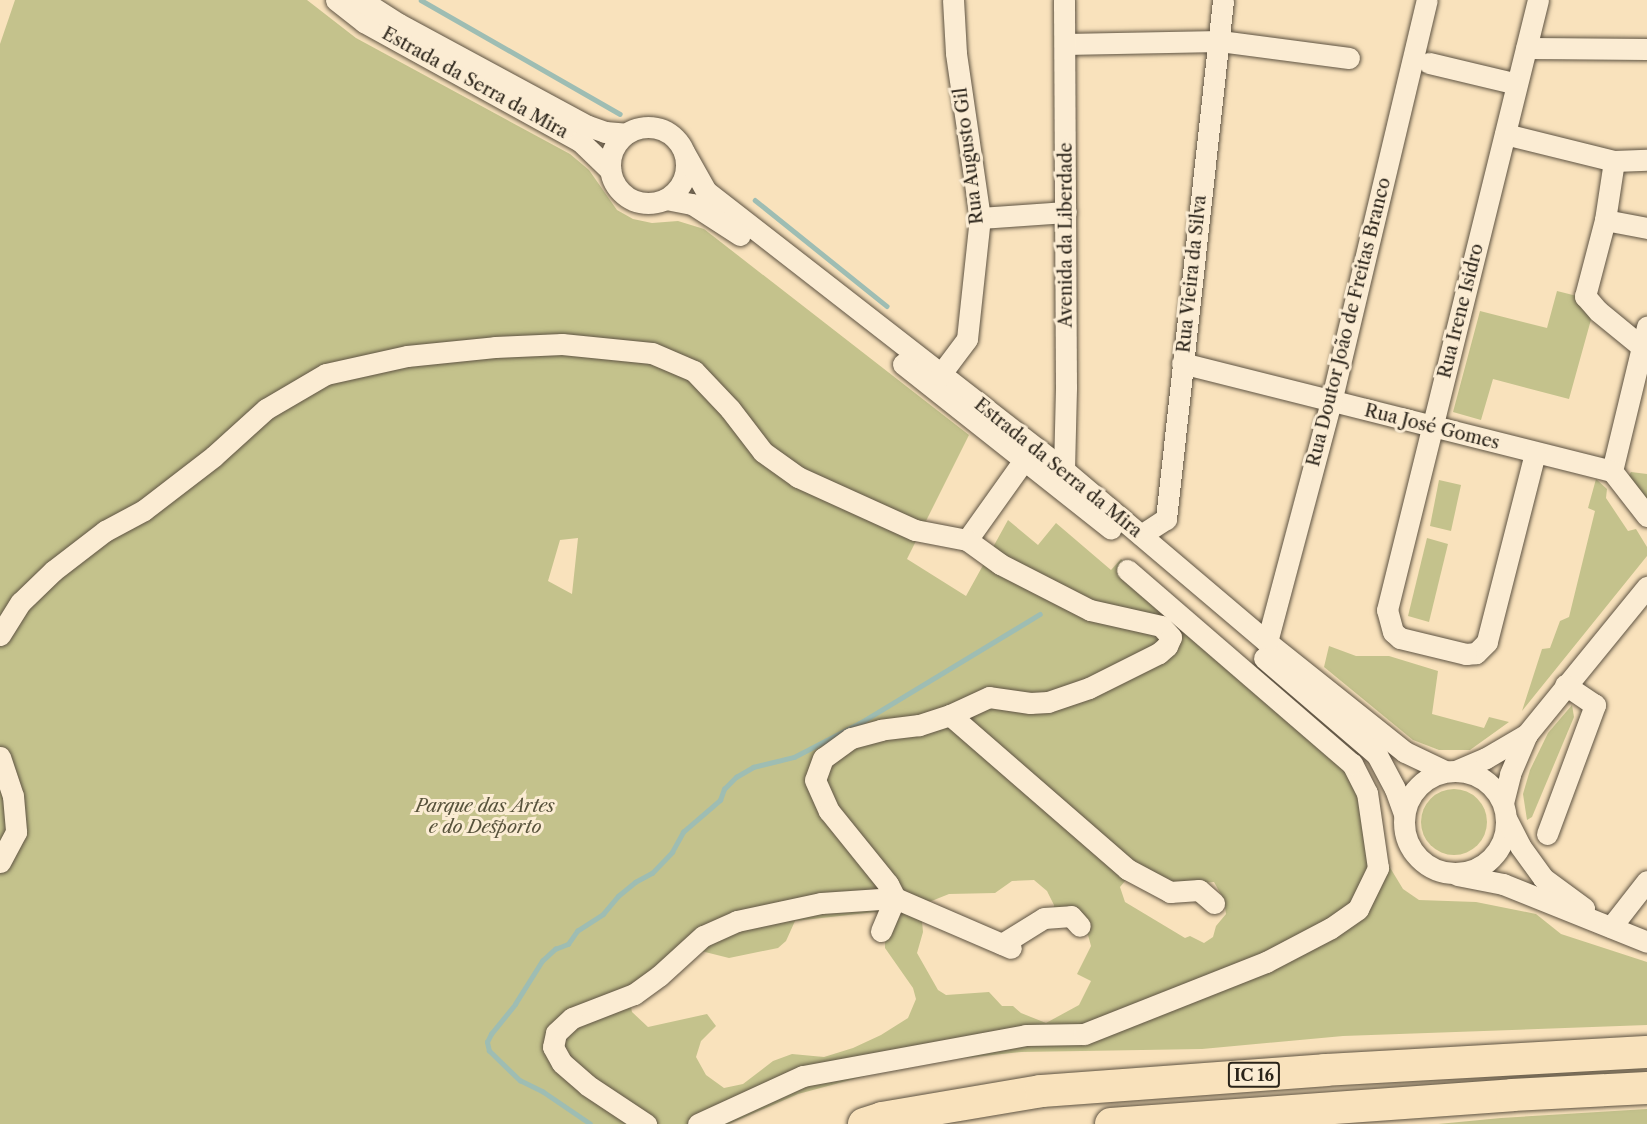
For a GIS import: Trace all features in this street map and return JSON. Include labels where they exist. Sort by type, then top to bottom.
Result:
[{"type":"highway","name":"IC 16","points":[[864,1124],[882,1118],[1041,1091],[1324,1070],[1647,1052]]},
{"type":"highway","name":"IC 16","points":[[1111,1124],[1512,1095],[1647,1088]]},
{"type":"street","name":"Estrada da Serra da Mira","points":[[336,0],[364,22],[580,141],[610,171]]},
{"type":"street","name":"Estrada da Serra da Mira","points":[[361,0],[399,24],[588,126],[605,132],[626,134]]},
{"type":"street","name":"Rua Augusto Gil","points":[[940,375],[967,339],[980,218],[956,53],[953,0]]},
{"type":"street","name":"Avenida da Liberdade","points":[[1064,0],[1064,470]]},
{"type":"street","name":"Rua Vieira da Silva","points":[[1141,535],[1166,519],[1223,0]]},
{"type":"street","name":"Rua Doutor João de Freitas Branco","points":[[1267,642],[1330,402],[1427,0]]},
{"type":"street","name":"Rua Irene Isidro","points":[[1535,453],[1487,642],[1476,653],[1466,654],[1400,638],[1393,632],[1387,610],[1538,0]]},
{"type":"street","points":[[1065,44],[1220,41],[1349,58]]},
{"type":"street","points":[[1526,48],[1647,49]]},
{"type":"street","points":[[1429,63],[1517,84]]},
{"type":"street","points":[[638,128],[658,128],[677,139],[684,152],[685,174],[681,184],[666,199],[654,203],[630,200],[617,188],[610,171],[613,150],[626,134],[638,128]]},
{"type":"street","points":[[1505,134],[1614,161],[1647,160]]},
{"type":"street","name":"Estrada da Serra da Mira","points":[[684,152],[706,191],[1064,470],[1267,642],[1405,752],[1452,771]]},
{"type":"street","points":[[1614,161],[1605,220],[1585,296],[1598,311],[1645,337],[1612,471],[1647,516]]},
{"type":"street","name":"Estrada da Serra da Mira","points":[[666,199],[692,204],[730,227],[1024,460],[1064,489],[1365,743],[1377,755],[1386,771],[1404,814]]},
{"type":"street","points":[[980,218],[1065,212]]},
{"type":"street","points":[[1605,220],[1647,228]]},
{"type":"street","points":[[0,635],[21,602],[53,571],[105,531],[144,510],[214,456],[266,409],[326,374],[407,356],[495,347],[562,344],[652,352],[694,371],[730,409],[763,452],[798,477],[915,530],[967,540],[1000,564],[1090,610],[1161,626],[1171,637],[1167,646],[1159,653],[1089,688],[1048,702],[1030,703],[989,697],[950,716],[919,725],[881,730],[850,738],[823,758],[815,780],[829,811],[888,884],[895,898],[881,931]]},
{"type":"street","name":"Rua José Gomes","points":[[1182,363],[1612,471]]},
{"type":"street","points":[[967,540],[1024,460]]},
{"type":"street","points":[[698,1124],[803,1076],[1026,1035],[1084,1034],[1266,962],[1331,928],[1358,909],[1378,868],[1367,793],[1352,764],[1127,570]]},
{"type":"street","points":[[1448,873],[1466,873],[1482,866],[1496,854],[1504,838],[1510,774],[1527,734],[1647,587]]},
{"type":"street","points":[[1547,834],[1595,705],[1565,685]]},
{"type":"street","points":[[950,716],[1126,869],[1170,892],[1199,890],[1214,903]]},
{"type":"street","points":[[1527,734],[1486,758],[1429,777],[1417,787],[1408,799],[1404,814],[1404,831],[1409,846],[1419,859],[1432,869],[1503,884],[1647,942]]},
{"type":"street","points":[[0,757],[13,796],[16,832],[0,862]]},
{"type":"street","points":[[1452,771],[1473,773],[1486,780],[1496,790],[1520,846],[1543,878],[1611,927]]},
{"type":"street","points":[[1611,927],[1647,881]]},
{"type":"street","points":[[646,1124],[587,1085],[562,1063],[553,1047],[556,1033],[572,1018],[634,994],[659,976],[704,936],[737,921],[821,903],[895,898],[1006,946],[1044,918],[1071,916],[1080,926]]},
{"type":"green space","name":"Parque das Artes e do Desporto","points":[[15,0],[307,0],[356,38],[570,154],[589,170],[617,210],[633,219],[652,223],[678,221],[704,229],[969,435],[907,559],[966,596],[1008,520],[1038,545],[1056,523],[1111,570],[1121,559],[1358,758],[1374,790],[1381,816],[1386,861],[1403,889],[1419,900],[1476,902],[1536,914],[1561,934],[1647,962],[1647,1025],[1343,1036],[1202,1049],[1021,1052],[910,1064],[798,1094],[729,1124],[0,1124],[0,44]],"holes":[[[578,538],[572,594],[548,581],[560,540]],[[1134,870],[1177,885],[1214,882],[1224,900],[1226,914],[1216,926],[1213,937],[1204,943],[1190,936],[1185,938],[1125,902],[1120,887]],[[1034,880],[1047,891],[1054,905],[1053,915],[1088,935],[1091,946],[1077,974],[1091,981],[1079,1005],[1046,1023],[1021,1013],[1013,1006],[1002,1006],[989,992],[946,995],[938,990],[917,953],[923,932],[922,921],[929,902],[949,894],[995,893],[1012,881]],[[884,911],[885,948],[913,988],[916,999],[908,1018],[881,1035],[853,1048],[824,1057],[792,1054],[773,1061],[743,1084],[724,1088],[706,1075],[696,1057],[701,1041],[716,1026],[707,1014],[648,1027],[632,1012],[631,1007],[650,994],[697,950],[729,958],[778,948],[786,941],[795,921]]]},
{"type":"green space","points":[[1557,291],[1577,296],[1592,316],[1569,399],[1493,379],[1481,420],[1453,412],[1480,311],[1547,328]]},
{"type":"green space","points":[[1631,472],[1647,474],[1647,502],[1628,477]]},
{"type":"green space","points":[[1596,479],[1607,489],[1606,498],[1628,531],[1636,529],[1647,547],[1647,556],[1522,711],[1542,649],[1550,648],[1560,621],[1569,617],[1595,511],[1588,508]]},
{"type":"green space","points":[[1439,480],[1461,485],[1451,531],[1430,526]]},
{"type":"green space","points":[[1427,538],[1448,544],[1429,622],[1408,616]]},
{"type":"green space","points":[[1329,646],[1356,656],[1389,656],[1438,671],[1432,714],[1484,728],[1489,717],[1509,722],[1470,750],[1439,750],[1413,740],[1324,667]]},
{"type":"green space","points":[[1572,705],[1574,717],[1532,817],[1527,820],[1523,794],[1530,770],[1548,733]]},
{"type":"green space","points":[[1454,789],[1467,792],[1477,799],[1484,809],[1487,822],[1484,835],[1477,845],[1467,852],[1454,855],[1441,852],[1431,845],[1424,835],[1421,822],[1424,809],[1431,799],[1441,792]]},
{"type":"green space","points":[[1647,1109],[1647,1124],[1438,1124],[1501,1118]]},
{"type":"waterway","points":[[421,0],[620,114]]},
{"type":"waterway","points":[[755,200],[887,306]]},
{"type":"waterway","points":[[590,1124],[543,1092],[520,1081],[489,1051],[487,1042],[491,1034],[515,1004],[542,961],[555,949],[568,944],[577,931],[603,914],[618,896],[635,882],[652,873],[672,852],[683,832],[720,800],[724,789],[736,777],[753,767],[794,757],[860,723],[1040,614]]}]
